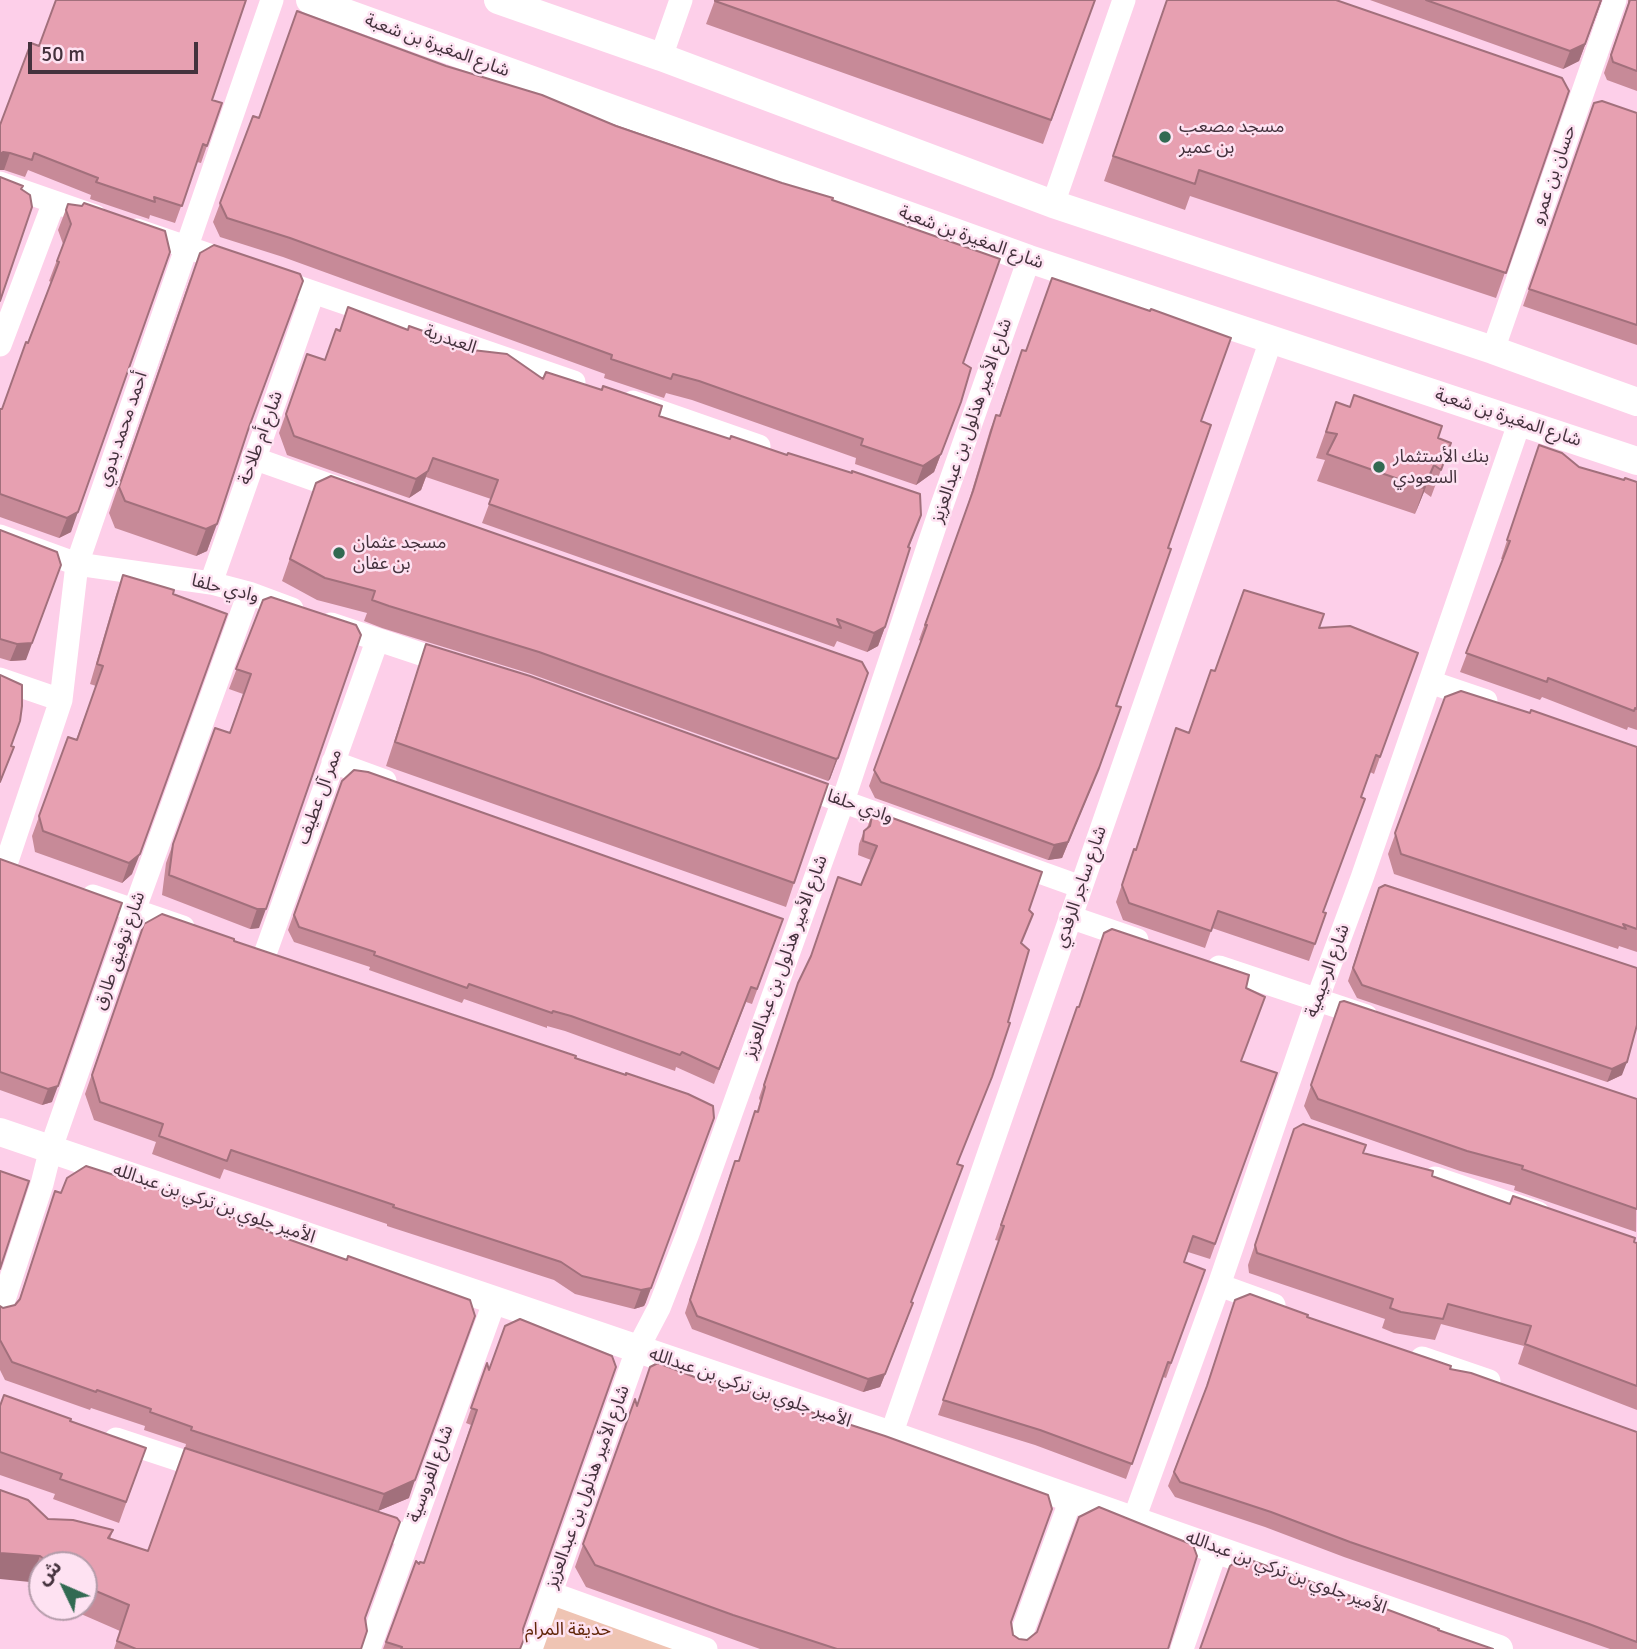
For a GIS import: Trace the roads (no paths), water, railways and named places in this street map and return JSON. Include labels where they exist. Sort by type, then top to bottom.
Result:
[{"type":"street","name":"أحمد محمد بدوي","points":[[3,864],[61,700],[77,564],[272,0]]},
{"type":"street","name":"شارع المغيرة بن شعبة","points":[[310,0],[1029,259],[1637,461]]},
{"type":"street","points":[[498,0],[661,57],[1053,204],[1493,350],[1637,402]]},
{"type":"street","points":[[661,57],[681,0]]},
{"type":"street","points":[[1053,204],[1124,0]]},
{"type":"street","name":"حسان بن عمرو","points":[[1493,350],[1615,0]]},
{"type":"street","points":[[1554,88],[1603,105]]},
{"type":"street","name":"العبدرية","points":[[0,183],[590,388]]},
{"type":"street","points":[[0,345],[54,202]]},
{"type":"street","name":"شارع الأمير هذلول بن عبدالعزيز","points":[[531,1649],[637,1350],[659,1308],[687,1236],[723,1112],[843,801],[941,508],[1029,259]]},
{"type":"street","name":"شارع أم طلاحة","points":[[211,583],[313,293]]},
{"type":"street","name":"شارع ساجر الرفدي","points":[[891,1435],[1271,340]]},
{"type":"street","points":[[616,396],[785,454]]},
{"type":"street","name":"شارع الرحيمية","points":[[1134,1519],[1219,1286],[1520,421]]},
{"type":"street","points":[[253,458],[371,500]]},
{"type":"street","points":[[915,499],[941,508]]},
{"type":"street","name":"وادي حلفا","points":[[0,536],[77,564],[211,583],[249,593],[377,641],[475,671]]},
{"type":"street","name":"شارع توفيق طارق","points":[[0,1312],[51,1148],[249,593]]},
{"type":"street","name":"ممر آل عطيف","points":[[265,954],[377,641]]},
{"type":"street","points":[[858,670],[884,679]]},
{"type":"street","points":[[0,679],[61,700]]},
{"type":"street","points":[[1430,682],[1507,709]]},
{"type":"street","points":[[333,762],[410,790]]},
{"type":"street","name":"وادي حلفا","points":[[777,778],[1081,887]]},
{"type":"street","points":[[3,864],[31,874]]},
{"type":"street","points":[[1362,878],[1389,887]]},
{"type":"street","points":[[70,888],[199,933]]},
{"type":"street","points":[[771,917],[797,926]]},
{"type":"street","points":[[1070,918],[1161,948]]},
{"type":"street","points":[[239,946],[291,963]]},
{"type":"street","points":[[1200,961],[1381,1021]]},
{"type":"street","points":[[1275,1122],[1300,1131]]},
{"type":"street","name":"الأمير جلوي بن تركي بن عبدالله","points":[[0,1132],[891,1435],[1499,1649]]},
{"type":"street","points":[[1417,1171],[1559,1220]]},
{"type":"street","points":[[1219,1286],[1297,1313]]},
{"type":"street","name":"شارع الفروسية","points":[[369,1649],[495,1300]]},
{"type":"street","points":[[1402,1350],[1506,1387]]},
{"type":"street","points":[[96,1433],[237,1479]]},
{"type":"street","points":[[1016,1649],[1071,1499]]},
{"type":"street","points":[[342,1514],[408,1536]]},
{"type":"street","points":[[1182,1649],[1217,1548]]},
{"type":"street","points":[[551,1593],[706,1649]]},
{"type":"place","name":"مسجد مصعب بن عمير","points":[[1165,137]]},
{"type":"place","name":"بنك الأستثمار السعودي","points":[[1379,467]]},
{"type":"place","name":"مسجد عثمان بن عفان","points":[[339,553]]},
{"type":"park label","name":"حديقة المرام","points":[[568,1630]]}]
